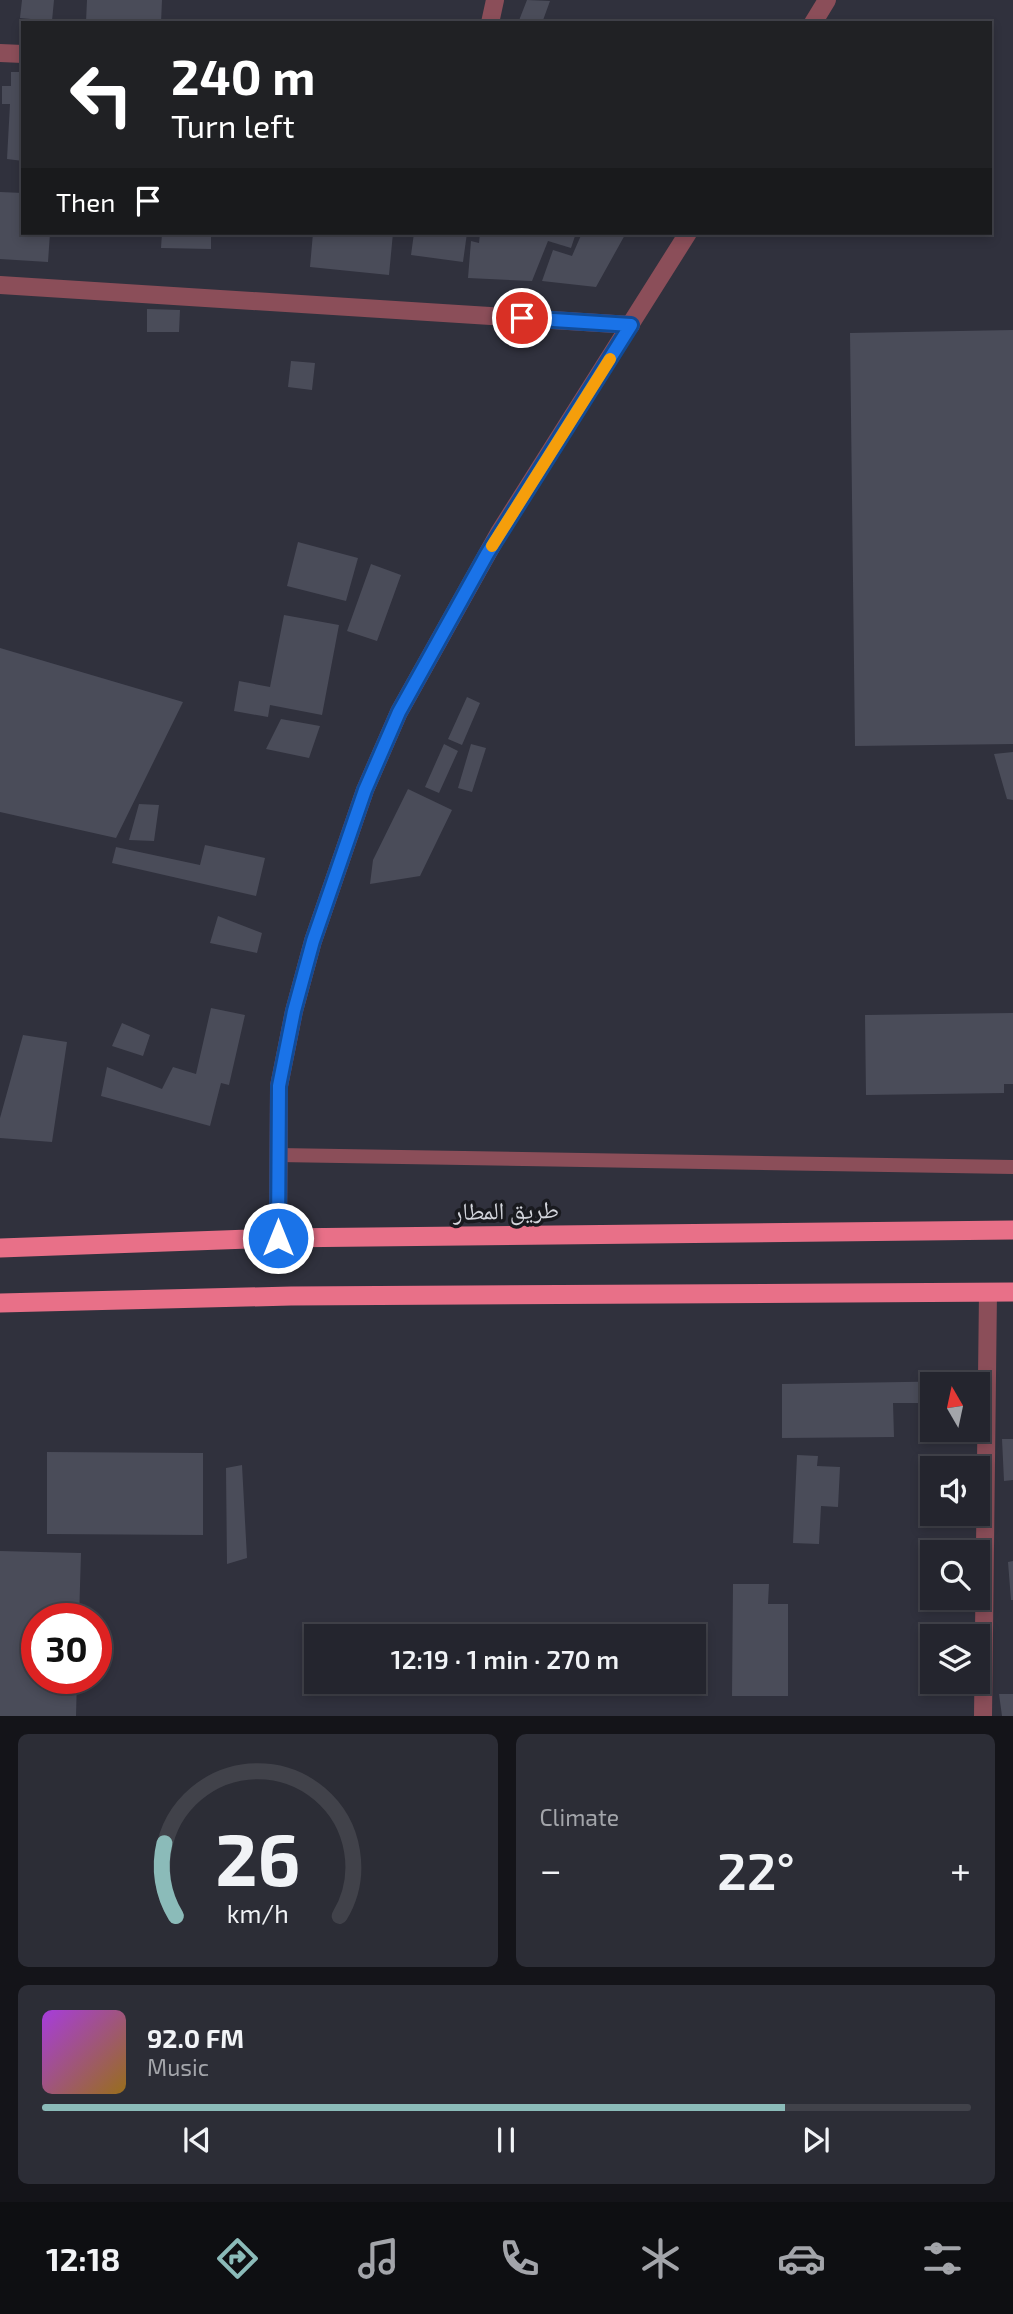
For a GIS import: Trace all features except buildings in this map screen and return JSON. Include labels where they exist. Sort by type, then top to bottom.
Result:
[{"type":"highway","name":"طريق المطار","points":[[0,1248],[278,1238],[1013,1230]]},
{"type":"highway","points":[[0,1303],[291,1296],[1013,1292]]},
{"type":"street","points":[[490,21],[495,0]]},
{"type":"street","points":[[814,21],[827,0]]},
{"type":"street","points":[[0,53],[21,54]]},
{"type":"street","points":[[278,1238],[279,1086],[294,1011],[329,890],[365,790],[399,712],[487,554],[687,235]]},
{"type":"street","points":[[0,285],[631,325]]},
{"type":"street","points":[[983,1716],[988,1292]]},
{"type":"lane","points":[[278,1155],[1013,1167]]},
{"type":"slow traffic","points":[[492,546],[610,359]]},
{"type":"route","points":[[278,1238],[279,1086],[294,1011],[313,941],[365,790],[399,712],[500,531],[631,325],[522,318]]}]
